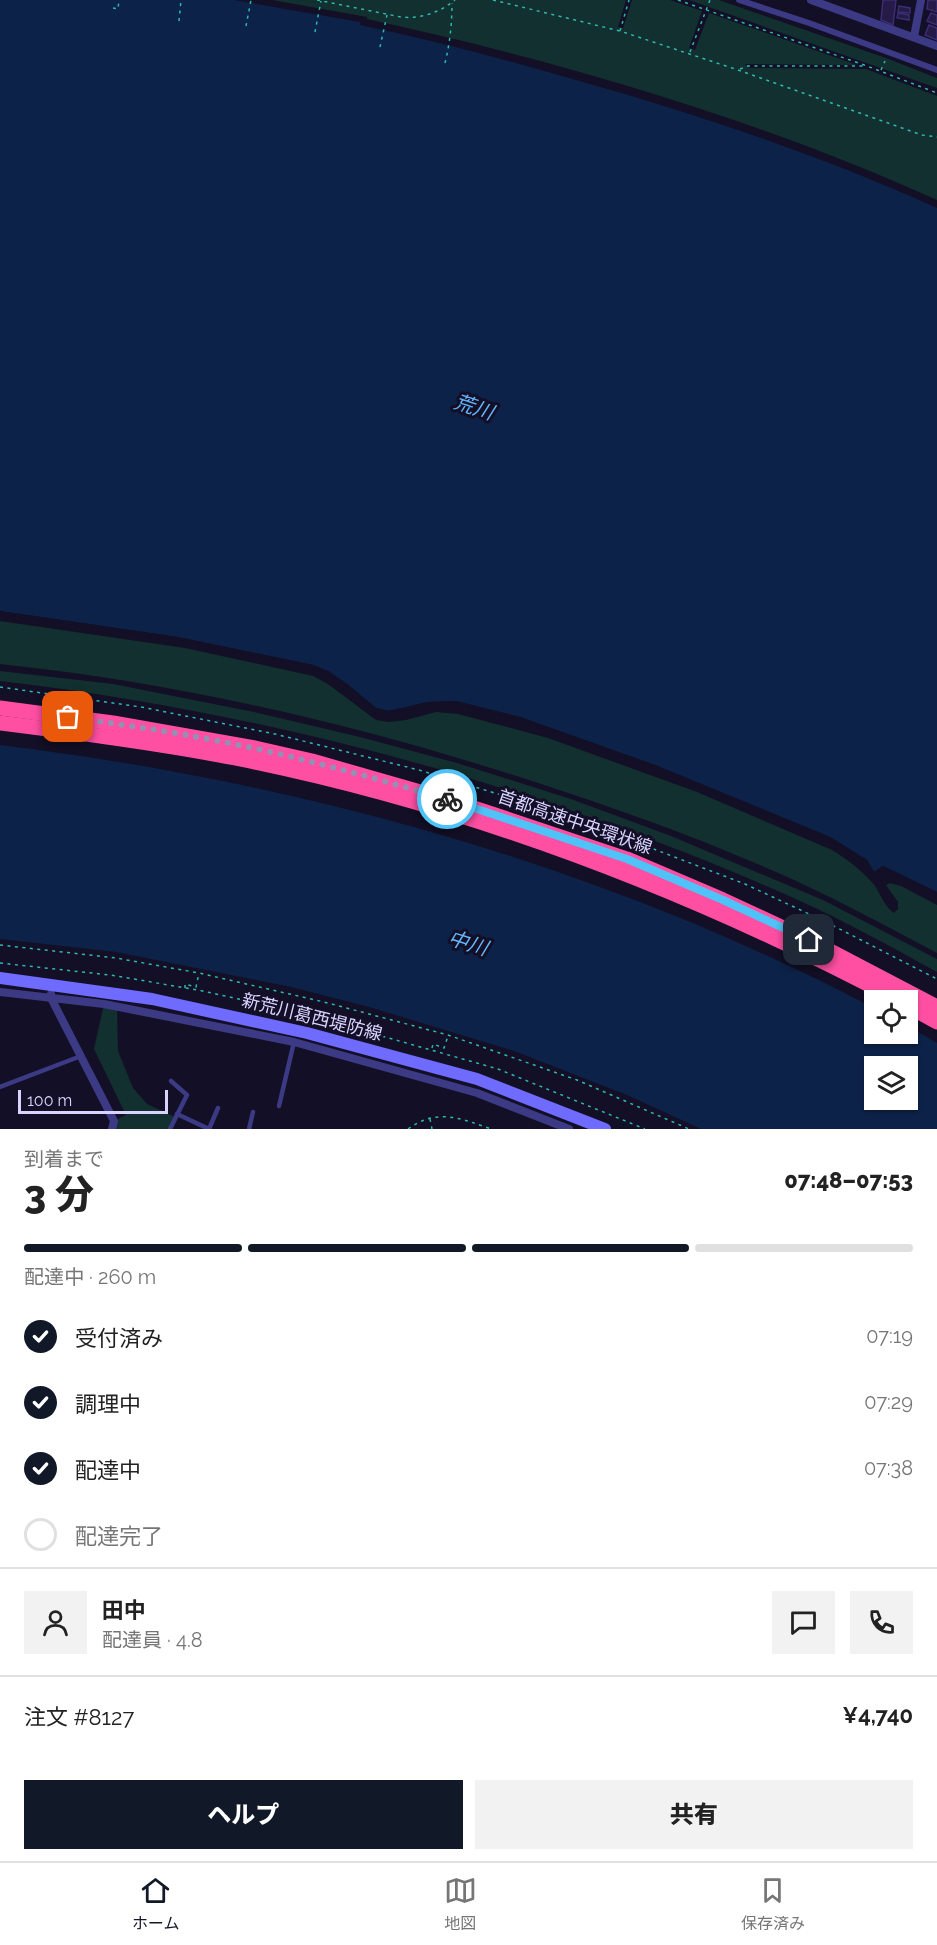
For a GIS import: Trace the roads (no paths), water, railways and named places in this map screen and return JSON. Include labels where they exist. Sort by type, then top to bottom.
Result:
[{"type":"highway","name":"首都高速中央環状線","points":[[0,708],[113,723],[255,748],[322,764],[472,807],[627,859],[723,900],[809,940],[937,1006]]},
{"type":"highway","name":"首都高速中央環状線","points":[[0,723],[236,758],[364,789],[488,825],[678,895],[878,990]]},
{"type":"highway","points":[[918,1012],[937,1022]]},
{"type":"main road","name":"新荒川葛西堤防線","points":[[0,978],[184,1005],[307,1033],[477,1079],[605,1129]]},
{"type":"street","points":[[739,0],[937,70]]},
{"type":"street","points":[[811,0],[937,46]]},
{"type":"street","points":[[843,11],[844,0]]},
{"type":"street","points":[[914,37],[921,0]]},
{"type":"street","points":[[51,984],[51,998],[114,1121],[112,1129]]},
{"type":"street","points":[[0,992],[104,1004],[294,1042],[477,1093],[569,1129]]},
{"type":"street","points":[[477,1079],[477,1093]]},
{"type":"lane","points":[[279,1106],[294,1042]]},
{"type":"lane","points":[[0,1087],[81,1056]]},
{"type":"lane","points":[[170,1129],[188,1095],[171,1081]]},
{"type":"lane","points":[[177,1113],[209,1129],[218,1108]]},
{"type":"lane","points":[[249,1129],[254,1112]]},
{"type":"water","name":"荒川","points":[[0,0],[234,0],[360,22],[360,25],[504,60],[679,111],[809,155],[937,208],[937,892],[883,866],[874,872],[867,860],[830,837],[655,765],[520,717],[456,701],[428,702],[389,711],[376,708],[328,671],[313,665],[178,637],[0,611]]},
{"type":"water","name":"中川","points":[[0,745],[113,761],[226,782],[338,807],[449,837],[558,872],[666,912],[771,957],[864,1003],[864,1044],[918,1044],[918,1032],[937,1043],[937,1129],[701,1129],[627,1095],[514,1051],[369,1007],[291,987],[116,952],[0,939]]}]
